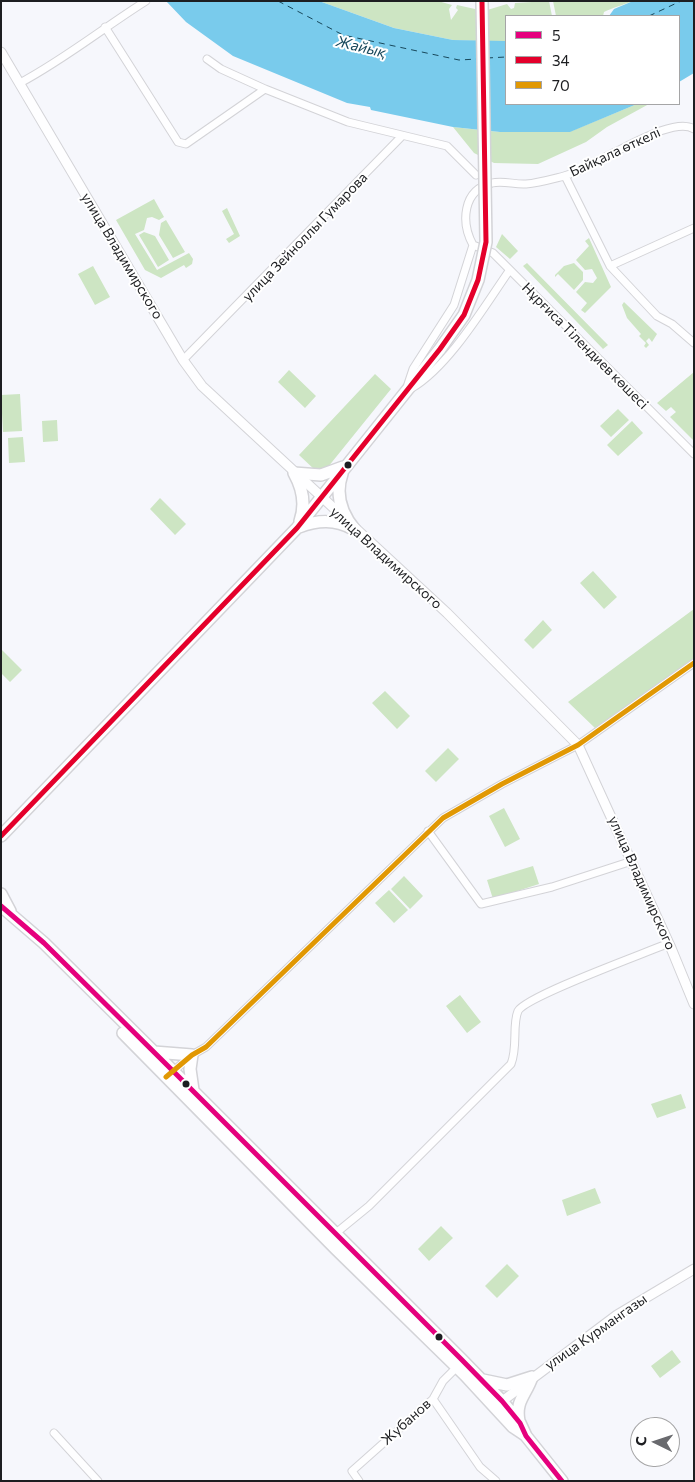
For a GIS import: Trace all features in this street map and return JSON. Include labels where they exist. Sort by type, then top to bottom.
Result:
[{"type":"main road","points":[[1,836],[297,528],[440,349],[464,315],[478,280],[486,242],[482,1]]},
{"type":"main road","points":[[294,473],[321,475],[345,467]]},
{"type":"main road","points":[[345,467],[341,477],[339,498],[342,510],[355,530]]},
{"type":"main road","points":[[294,473],[301,485],[304,498],[297,528]]},
{"type":"main road","points":[[297,528],[312,522],[327,520],[346,525],[355,530]]},
{"type":"main road","points":[[1,894],[5,916]]},
{"type":"main road","points":[[1,906],[5,916],[50,955],[89,993],[460,1363],[481,1380],[499,1403],[513,1427],[526,1436]]},
{"type":"main road","points":[[127,1031],[154,1052],[170,1074],[194,1091],[336,1233],[520,1423]]},
{"type":"main road","points":[[154,1052],[192,1055],[190,1069],[194,1091]]},
{"type":"main road","points":[[481,1380],[501,1385],[532,1378]]},
{"type":"main road","points":[[532,1378],[526,1393],[518,1403],[520,1423],[526,1436],[562,1481]]},
{"type":"street","points":[[20,83],[81,47],[105,27],[146,1]]},
{"type":"street","points":[[105,27],[178,142],[182,144],[186,144],[265,89]]},
{"type":"street","name":"улица Владимирского","points":[[1,52],[183,360],[202,386],[320,498],[447,613],[578,745],[669,943],[694,1004]]},
{"type":"street","points":[[207,59],[221,69],[265,89],[348,122],[447,146],[476,175]]},
{"type":"street","name":"Байқала өткелі","points":[[473,245],[466,232],[466,208],[472,196],[481,188],[493,182],[527,184],[565,176],[667,128],[693,127]]},
{"type":"street","name":"улица Зейноллы Гумарова","points":[[183,360],[209,336],[401,136]]},
{"type":"street","points":[[565,176],[610,266],[657,316],[672,324],[694,342]]},
{"type":"street","points":[[610,266],[694,228]]},
{"type":"street","points":[[405,392],[414,369],[454,305],[473,245]]},
{"type":"street","name":"Нұрғиса Тілендиев көшесі","points":[[473,245],[494,253],[694,454]]},
{"type":"street","points":[[405,392],[426,380],[448,355],[510,271]]},
{"type":"street","points":[[170,1074],[192,1055],[206,1047],[428,831],[444,818],[502,784],[578,745],[694,663]]},
{"type":"street","points":[[428,831],[481,904],[552,887],[632,861]]},
{"type":"street","points":[[336,1233],[369,1206],[511,1064],[515,1054],[517,1013],[521,1006],[545,993],[669,943]]},
{"type":"street","name":"улица Курмангазы","points":[[499,1403],[617,1315],[694,1269]]},
{"type":"street","name":"Жубанов","points":[[359,1481],[352,1471],[433,1399],[443,1381],[460,1363]]},
{"type":"street","points":[[433,1399],[480,1467],[496,1481]]},
{"type":"street","points":[[54,1433],[98,1481]]},
{"type":"green space","points":[[319,1],[438,1],[452,5],[449,9],[451,20],[458,10],[456,8],[457,5],[484,11],[507,4],[511,9],[514,8],[515,3],[549,1],[552,15],[505,15],[505,41],[502,42],[453,40],[394,28]]},
{"type":"green space","points":[[553,1],[633,1],[604,12],[603,15],[556,15]]},
{"type":"green space","points":[[635,105],[647,105],[607,127],[586,142],[538,164],[494,163],[474,153],[453,127],[500,132],[569,132]]},
{"type":"green space","points":[[154,199],[164,217],[159,220],[152,217],[147,218],[144,230],[135,234],[157,270],[189,253],[193,259],[192,264],[186,268],[184,265],[161,278],[145,270],[116,220]]},
{"type":"green space","points":[[227,208],[240,236],[229,243],[226,239],[234,234],[222,211]]},
{"type":"green space","points":[[166,220],[185,252],[173,258],[159,235],[161,223]]},
{"type":"green space","points":[[144,232],[155,236],[169,260],[158,267],[139,235]]},
{"type":"green space","points":[[502,234],[518,251],[510,259],[496,247]]},
{"type":"green space","points":[[589,238],[611,287],[585,313],[581,310],[587,303],[576,292],[585,282],[593,283],[597,278],[592,269],[585,270],[576,260],[589,246],[585,241]]},
{"type":"green space","points":[[527,263],[608,345],[603,349],[523,266]]},
{"type":"green space","points":[[574,263],[583,272],[583,280],[574,290],[558,274],[555,277],[555,275],[564,266]]},
{"type":"green space","points":[[93,266],[110,297],[95,305],[78,274]]},
{"type":"green space","points":[[624,302],[657,334],[652,342],[649,338],[646,341],[649,345],[646,348],[644,346],[646,343],[639,336],[641,334],[627,318],[622,305]]},
{"type":"green space","points":[[289,370],[316,396],[305,408],[278,382]]},
{"type":"green space","points":[[694,372],[694,441],[670,417],[676,412],[671,407],[666,411],[657,403]]},
{"type":"green space","points":[[375,374],[391,389],[328,467],[316,471],[299,455]]},
{"type":"green space","points":[[20,394],[22,431],[3,432],[1,395]]},
{"type":"green space","points":[[618,409],[629,420],[611,437],[600,426]]},
{"type":"green space","points":[[57,420],[58,441],[43,442],[42,421]]},
{"type":"green space","points":[[632,421],[643,433],[618,456],[607,445]]},
{"type":"green space","points":[[23,437],[25,462],[9,463],[8,438]]},
{"type":"green space","points":[[160,498],[186,524],[175,535],[150,509]]},
{"type":"green space","points":[[593,571],[617,597],[604,609],[580,583]]},
{"type":"green space","points":[[694,609],[694,659],[595,728],[568,702]]},
{"type":"green space","points":[[543,620],[552,630],[533,649],[524,640]]},
{"type":"green space","points":[[1,649],[22,670],[10,682],[1,673]]},
{"type":"green space","points":[[385,691],[410,716],[397,729],[372,703]]},
{"type":"green space","points":[[448,748],[459,759],[436,782],[425,771]]},
{"type":"green space","points":[[504,808],[520,839],[505,847],[489,816]]},
{"type":"green space","points":[[533,866],[539,884],[493,899],[487,880]]},
{"type":"green space","points":[[404,876],[423,896],[410,909],[391,889]]},
{"type":"green space","points":[[389,890],[408,910],[394,923],[375,903]]},
{"type":"green space","points":[[460,995],[481,1022],[467,1033],[446,1006]]},
{"type":"green space","points":[[681,1094],[686,1108],[657,1118],[651,1104]]},
{"type":"green space","points":[[595,1188],[601,1203],[567,1216],[562,1200]]},
{"type":"green space","points":[[441,1226],[453,1238],[429,1261],[418,1249]]},
{"type":"green space","points":[[507,1264],[519,1276],[497,1298],[485,1286]]},
{"type":"green space","points":[[672,1350],[681,1362],[660,1378],[651,1366]]},
{"type":"water","name":"Жайық","points":[[166,1],[319,1],[394,28],[453,40],[505,41],[505,105],[635,105],[570,132],[500,132],[453,127],[371,110],[370,107],[347,103],[233,56],[186,22]]},
{"type":"water","points":[[633,1],[694,1],[694,73],[680,81],[680,15],[610,15],[614,9]]},
{"type":"ferry route","points":[[278,1],[343,35],[459,60],[478,59]]},
{"type":"ferry route","points":[[651,15],[681,1]]},
{"type":"ferry route","points":[[487,58],[505,57]]},
{"type":"transit line","name":"34","points":[[1,836],[297,528],[440,349],[464,315],[478,280],[486,242],[482,1]]},
{"type":"transit line","name":"70","points":[[166,1077],[192,1055],[206,1047],[443,818],[502,784],[578,745],[694,663]]},
{"type":"transit line","name":"5","points":[[1,906],[44,943],[462,1360],[502,1401],[520,1423],[526,1436],[562,1481]]}]
